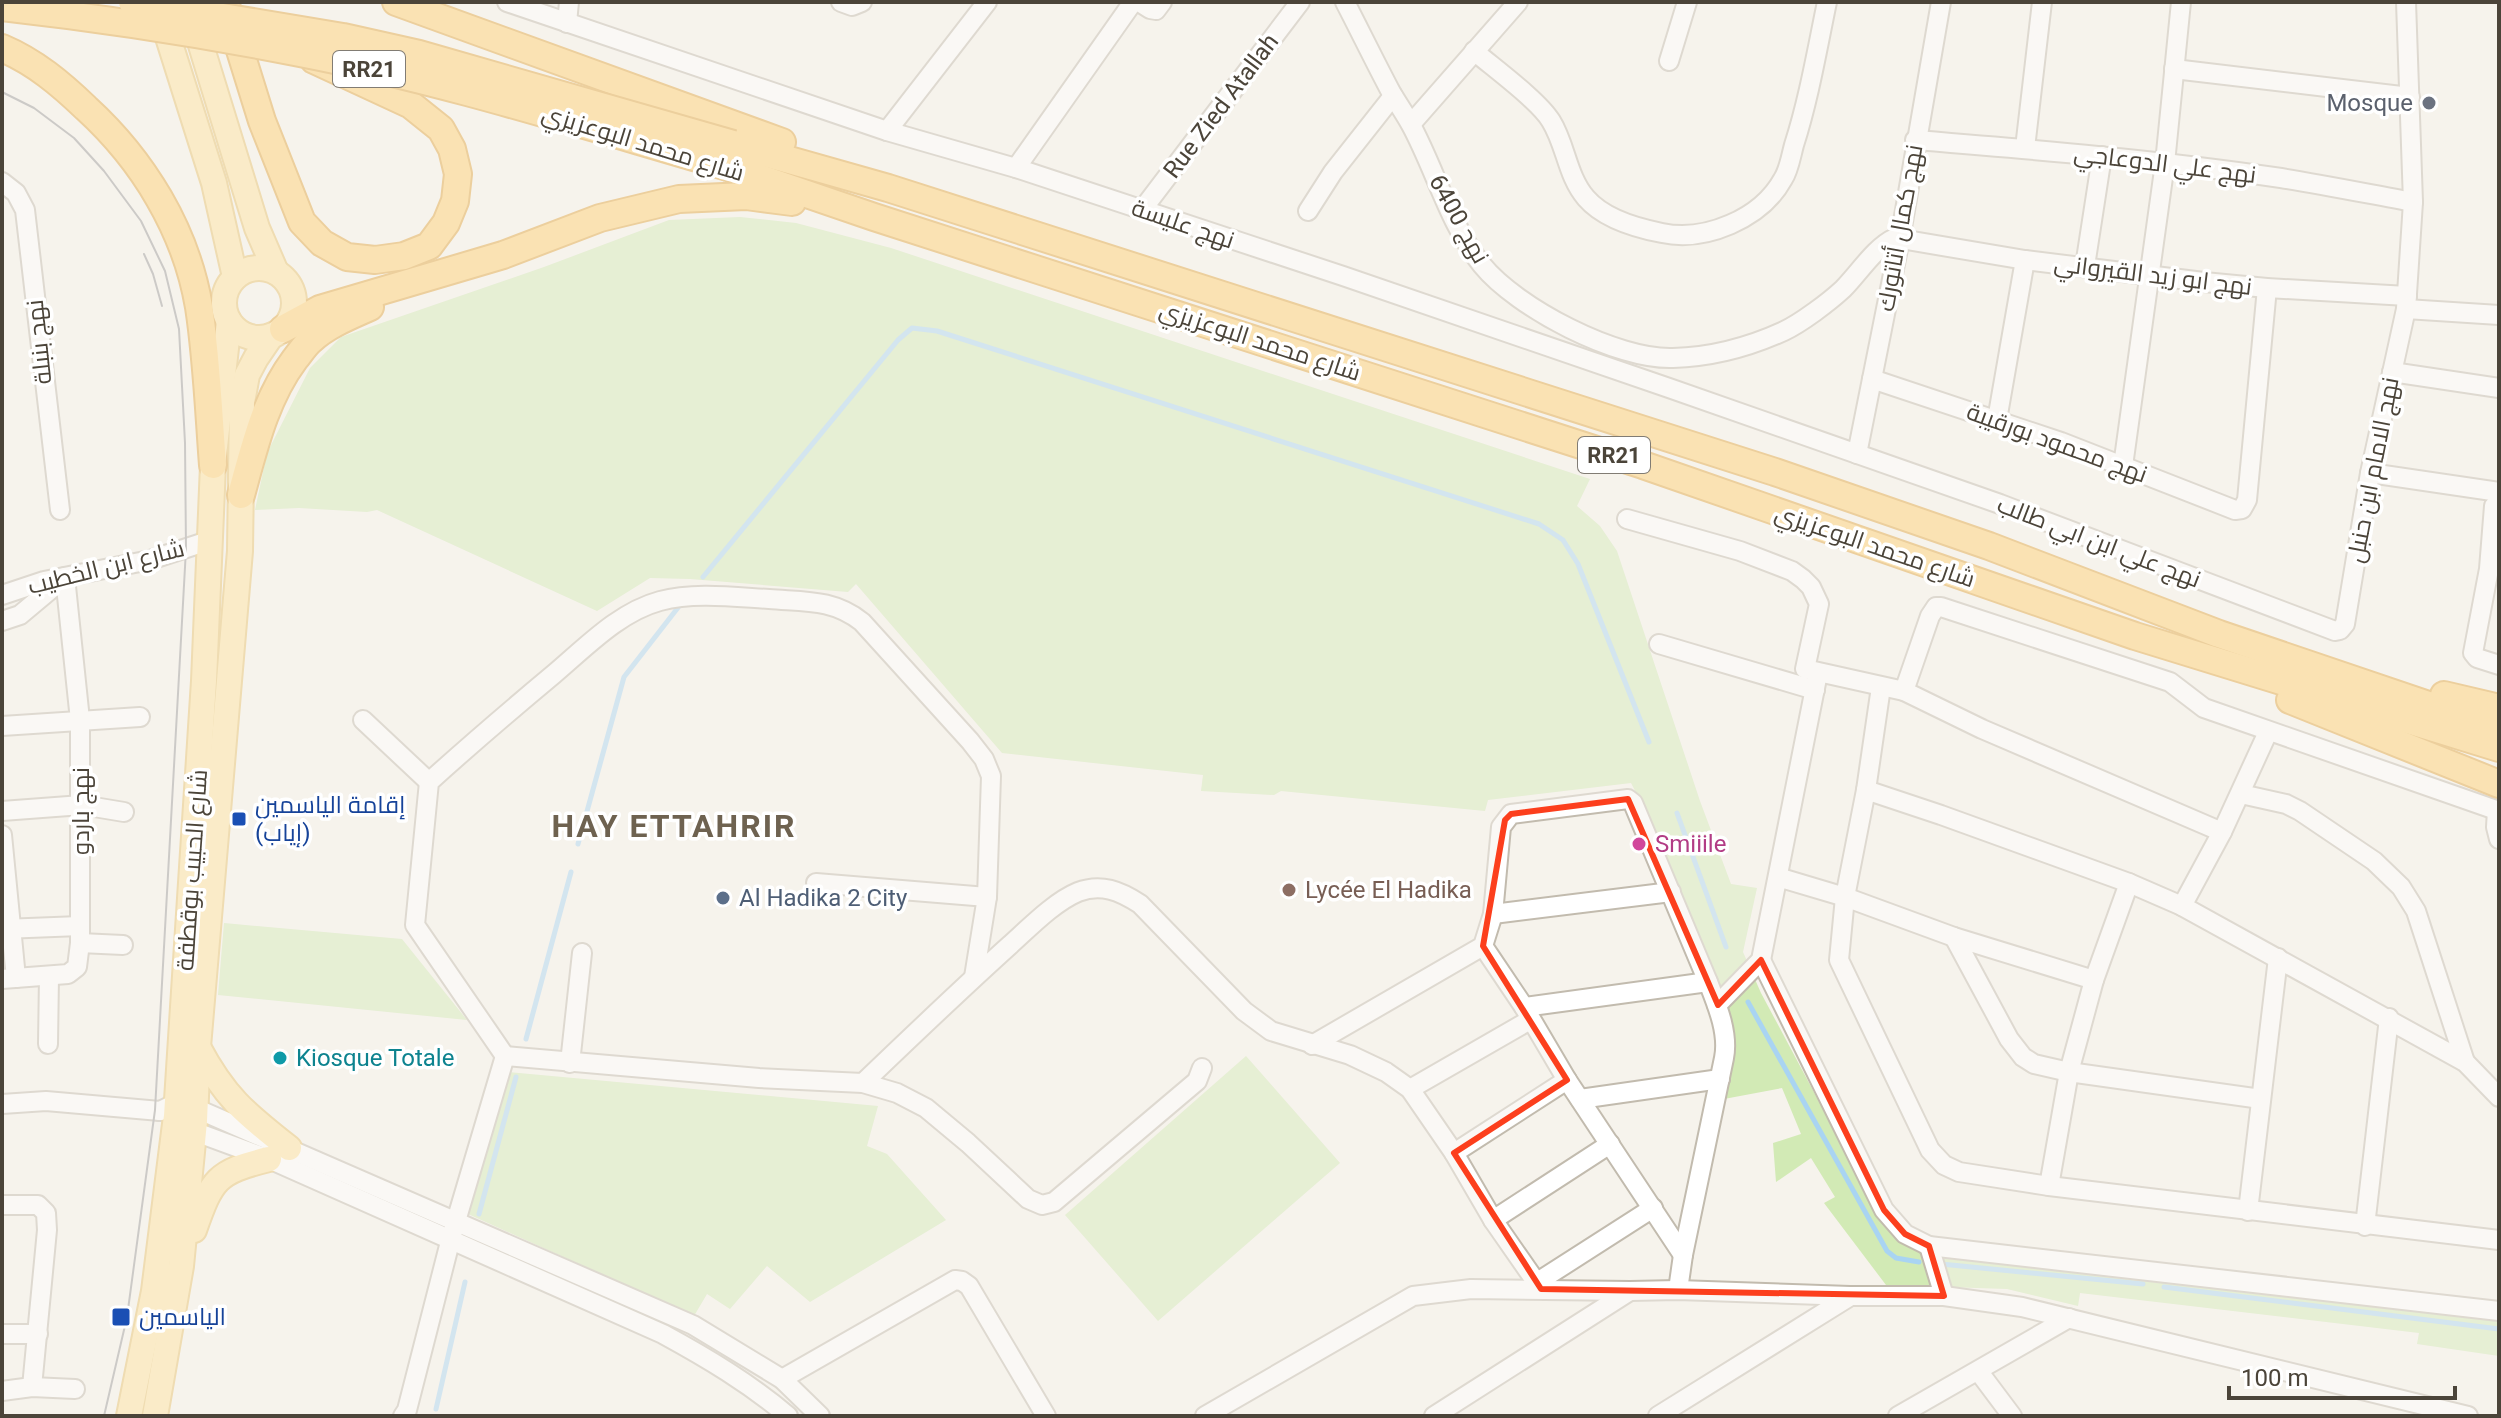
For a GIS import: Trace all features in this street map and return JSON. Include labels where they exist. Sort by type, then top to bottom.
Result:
[{"type":"highway","name":"شارع محمد البوعزيزي","points":[[132,2],[343,37],[419,54],[731,156],[874,217],[1643,465],[2135,636],[2499,748]]},
{"type":"highway","points":[[225,2],[262,121],[302,222],[322,243],[347,257],[375,260],[404,256],[429,246],[451,212],[458,174],[452,149],[441,129],[411,105],[297,52]]},
{"type":"highway","points":[[396,2],[710,115],[844,166],[888,188]]},
{"type":"highway","name":"شارع محمد البوعزيزي","points":[[2,7],[169,30],[297,52],[731,156],[888,188],[1775,472],[1989,546],[2219,634],[2499,729]]},
{"type":"highway","points":[[2,48],[53,77],[109,129],[150,181],[176,231],[198,305],[213,465]]},
{"type":"highway","points":[[277,333],[320,309],[503,255],[600,218],[679,199],[746,196],[874,217]]},
{"type":"highway","points":[[241,495],[271,397],[310,340],[344,319],[445,272]]},
{"type":"highway","points":[[2219,634],[2309,655],[2499,708]]},
{"type":"highway","points":[[2135,636],[2498,802]]},
{"type":"main road","points":[[157,2],[214,183],[235,277]]},
{"type":"main road","points":[[187,2],[257,228],[276,272]]},
{"type":"main road","points":[[255,268],[276,272],[285,279],[294,299],[294,310],[277,333],[252,338],[235,329],[229,321],[224,310],[228,286],[235,277],[255,268]]},
{"type":"main road","name":"شارع الحبيب بوقطفة","points":[[155,1416],[181,1266],[180,1116],[213,465],[229,321]]},
{"type":"main road","name":"شارع الحبيب بوقطفة","points":[[129,1416],[154,1291],[180,1116],[198,1047],[240,551],[242,402],[247,375],[256,358],[277,333]]},
{"type":"main road","points":[[181,1266],[206,1196],[216,1181],[227,1171],[279,1154],[226,1093],[198,1047]]},
{"type":"street","name":"نهج عليسة","points":[[507,2],[887,131],[1016,168],[1142,210],[1857,454]]},
{"type":"street","points":[[567,23],[569,2]]},
{"type":"street","points":[[841,2],[852,6],[862,2]]},
{"type":"street","points":[[887,131],[987,2]]},
{"type":"street","points":[[1016,168],[1136,2],[1153,11],[1162,2]]},
{"type":"street","name":"Rue Zied Atallah","points":[[1142,210],[1300,2]]},
{"type":"street","name":"نهج 6400","points":[[1345,2],[1393,96],[1411,124],[1460,230],[1483,267],[1534,309],[1567,328],[1635,352],[1671,358],[1729,352],[1787,330],[1841,291],[1891,239],[1900,239]]},
{"type":"street","points":[[1411,124],[1518,2]]},
{"type":"street","points":[[1669,61],[1687,2]]},
{"type":"street","points":[[1474,51],[1547,114],[1559,136],[1578,187],[1601,211],[1637,228],[1674,236],[1718,230],[1750,213],[1784,179],[1803,116],[1827,2]]},
{"type":"street","name":"نهج كمال أتاتورك","points":[[1857,454],[1900,239],[1941,2]]},
{"type":"street","points":[[2025,148],[2042,2]]},
{"type":"street","points":[[2123,466],[2165,163],[2181,2]]},
{"type":"street","name":"نهج الامام ابن حنبل","points":[[2340,630],[2345,624],[2370,473],[2407,302],[2413,202],[2406,2]]},
{"type":"street","points":[[2174,69],[2410,97]]},
{"type":"street","points":[[1308,211],[1333,172],[1393,96]]},
{"type":"street","name":"نهج علي الدوعاجي","points":[[1915,140],[2165,163],[2282,178],[2413,202]]},
{"type":"street","points":[[2085,266],[2102,156]]},
{"type":"street","name":"نهج بنبلة","points":[[2,182],[16,193],[25,210],[60,510]]},
{"type":"street","name":"نهج ابو زيد القيرواني","points":[[1900,239],[2025,260],[2150,276],[2407,302],[2499,315]]},
{"type":"street","points":[[1997,420],[2025,260]]},
{"type":"street","name":"نهج محمود بورقيبة","points":[[1872,379],[1997,420],[2235,510],[2242,509],[2247,500],[2267,288]]},
{"type":"street","points":[[1596,363],[1601,342]]},
{"type":"street","points":[[2392,372],[2499,388]]},
{"type":"street","name":"نهج علي ابن ابي طالب","points":[[1857,454],[2000,504],[2335,631],[2340,630]]},
{"type":"street","points":[[2370,473],[2499,492]]},
{"type":"street","points":[[2499,502],[2494,506],[2494,569],[2473,655],[2499,665]]},
{"type":"street","points":[[1627,519],[1740,551],[1792,571],[1803,579],[1811,587],[1819,604],[1804,668],[1817,681]]},
{"type":"street","name":"شارع ابن الخطيب","points":[[2,595],[65,577],[150,560],[211,540]]},
{"type":"street","points":[[2,621],[20,615],[65,577]]},
{"type":"street","name":"نهج باردو","points":[[9,979],[68,974],[77,967],[82,805],[80,720],[65,577]]},
{"type":"street","points":[[974,977],[987,897],[991,776],[984,759],[862,622],[849,611],[829,603],[680,596],[634,611],[599,636],[429,782],[415,925],[505,1056],[759,1078],[863,1083],[897,1093],[926,1108],[1028,1199],[1042,1205],[1054,1202],[1159,1114],[1197,1081],[1202,1068]]},
{"type":"street","points":[[1904,691],[1933,610],[1941,607],[2170,682],[2204,708],[2268,732],[2498,802],[2496,827],[2499,839]]},
{"type":"street","points":[[1659,644],[1817,681],[1904,691],[1982,729],[2222,832]]},
{"type":"street","points":[[1717,1005],[1761,960],[1817,681]]},
{"type":"street","points":[[1881,687],[1839,948],[1842,969],[1930,1150],[1944,1165],[1959,1172],[2049,1186],[2499,1240]]},
{"type":"street","points":[[2,726],[140,717]]},
{"type":"street","points":[[363,720],[429,782]]},
{"type":"street","points":[[2182,906],[2241,794],[2268,732]]},
{"type":"street","points":[[1866,790],[2129,883],[2182,906],[2465,1062],[2499,1097]]},
{"type":"street","points":[[2241,794],[2286,804],[2300,811],[2374,861],[2401,887],[2416,911],[2465,1062]]},
{"type":"street","points":[[1312,1045],[1483,946],[1493,914],[1501,827],[1511,814],[1628,799],[1633,803],[1708,982],[1717,1005],[1726,1049],[1678,1290]]},
{"type":"street","points":[[2,811],[82,805],[124,812]]},
{"type":"street","points":[[2,835],[9,979]]},
{"type":"street","points":[[1778,877],[1845,897],[1954,937],[2094,980]]},
{"type":"street","points":[[816,883],[987,897]]},
{"type":"street","points":[[2049,1186],[2069,1072],[2094,980],[2129,883]]},
{"type":"street","points":[[863,1083],[1042,916],[1076,893],[1093,888],[1110,888],[1140,904],[1244,1011],[1271,1031],[1350,1055],[1386,1072],[1410,1089],[1539,1286]]},
{"type":"street","points":[[1493,914],[1671,892]]},
{"type":"street","points":[[7,929],[80,934],[123,945]]},
{"type":"street","points":[[1954,937],[2016,1048],[2034,1064],[2069,1072],[2261,1099]]},
{"type":"street","points":[[1483,946],[1683,1255]]},
{"type":"street","points":[[570,1063],[582,953]]},
{"type":"street","points":[[2248,1211],[2278,958]]},
{"type":"street","points":[[1761,960],[1884,1210],[1905,1234],[1929,1246],[2499,1311]]},
{"type":"street","points":[[48,1044],[49,976]]},
{"type":"street","points":[[1410,1089],[1527,1013],[1708,982]]},
{"type":"street","points":[[2365,1226],[2389,1018]]},
{"type":"street","points":[[403,1416],[486,1113],[505,1056]]},
{"type":"street","points":[[1580,1099],[1720,1079]]},
{"type":"street","points":[[1454,1153],[1567,1080]]},
{"type":"street","points":[[2,1104],[46,1101],[180,1116],[693,1325],[782,1379],[820,1416]]},
{"type":"street","points":[[1493,1220],[1610,1144]]},
{"type":"street","points":[[2,1205],[38,1205],[46,1213],[32,1387]]},
{"type":"street","points":[[1539,1286],[1653,1208]]},
{"type":"street","points":[[454,1230],[716,1363],[758,1390],[788,1416]]},
{"type":"street","points":[[1929,1246],[1944,1296]]},
{"type":"street","points":[[782,1379],[955,1280],[969,1286],[1046,1416]]},
{"type":"street","points":[[1205,1416],[1413,1296],[1539,1286],[1630,1291],[1944,1296],[2022,1307],[2468,1416]]},
{"type":"street","points":[[1434,1416],[1630,1291]]},
{"type":"street","points":[[1658,1416],[1850,1296]]},
{"type":"street","points":[[1898,1416],[2069,1318]]},
{"type":"street","points":[[2,1334],[38,1334]]},
{"type":"street","points":[[1979,1372],[2012,1416]]},
{"type":"street","points":[[2,1391],[32,1387],[75,1389]]},
{"type":"highlighted area","points":[[1628,799],[1718,1005],[1761,960],[1884,1210],[1905,1234],[1929,1246],[1944,1296],[1541,1289],[1454,1153],[1567,1080],[1483,946],[1505,820],[1511,814]]},
{"type":"green space","points":[[740,217],[796,223],[891,248],[1590,479],[1577,506],[1600,526],[1617,551],[1700,801],[1731,884],[1757,888],[1743,952],[1761,993],[1879,1214],[1901,1239],[2499,1315],[2499,1356],[2417,1344],[2419,1333],[2080,1293],[2078,1306],[2007,1289],[1886,1285],[1824,1203],[1835,1197],[1811,1158],[1776,1182],[1773,1143],[1801,1134],[1782,1088],[1724,1099],[1734,1034],[1652,823],[1631,783],[1488,800],[1485,811],[1281,791],[1274,795],[1201,791],[1203,775],[1002,753],[856,584],[848,592],[650,578],[597,611],[377,510],[255,510],[267,453],[310,368],[341,337],[669,220]]},
{"type":"green space","points":[[224,923],[402,939],[467,1020],[218,995]]},
{"type":"green space","points":[[1246,1056],[1340,1163],[1158,1321],[1065,1215]]},
{"type":"green space","points":[[508,1072],[878,1106],[867,1146],[887,1154],[946,1220],[810,1302],[767,1266],[730,1309],[707,1294],[694,1316],[468,1214]]},
{"type":"waterway","points":[[703,577],[898,340],[912,328],[937,331],[1539,524],[1563,540],[1578,564],[1649,742]]},
{"type":"waterway","points":[[578,844],[624,677],[680,605]]},
{"type":"waterway","points":[[1677,813],[1726,947]]},
{"type":"waterway","points":[[526,1039],[571,872]]},
{"type":"waterway","points":[[1748,1002],[1887,1251],[1896,1258],[1919,1262]]},
{"type":"waterway","points":[[479,1214],[516,1077]]},
{"type":"waterway","points":[[1941,1264],[2143,1284]]},
{"type":"waterway","points":[[436,1409],[465,1282]]},
{"type":"waterway","points":[[2164,1287],[2499,1329]]},
{"type":"tram line","points":[[2,92],[34,108],[74,138],[104,171],[141,221],[165,271],[179,329],[186,549],[155,1110],[127,1317],[104,1416]]},
{"type":"tram line","points":[[144,254],[162,306]]},
{"type":"place","name":"Mosque","points":[[2429,103]]},
{"type":"place","name":"إقامة الياسمين (إياب)","points":[[239,819]]},
{"type":"place","name":"Smiiile","points":[[1639,844]]},
{"type":"place","name":"Lycée El Hadika","points":[[1289,890]]},
{"type":"place","name":"Al Hadika 2 City","points":[[723,898]]},
{"type":"place","name":"Kiosque Totale","points":[[280,1058]]},
{"type":"place","name":"الياسمين","points":[[121,1317]]},
{"type":"district","name":"HAY ETTAHRIR","points":[[674,826]]}]
